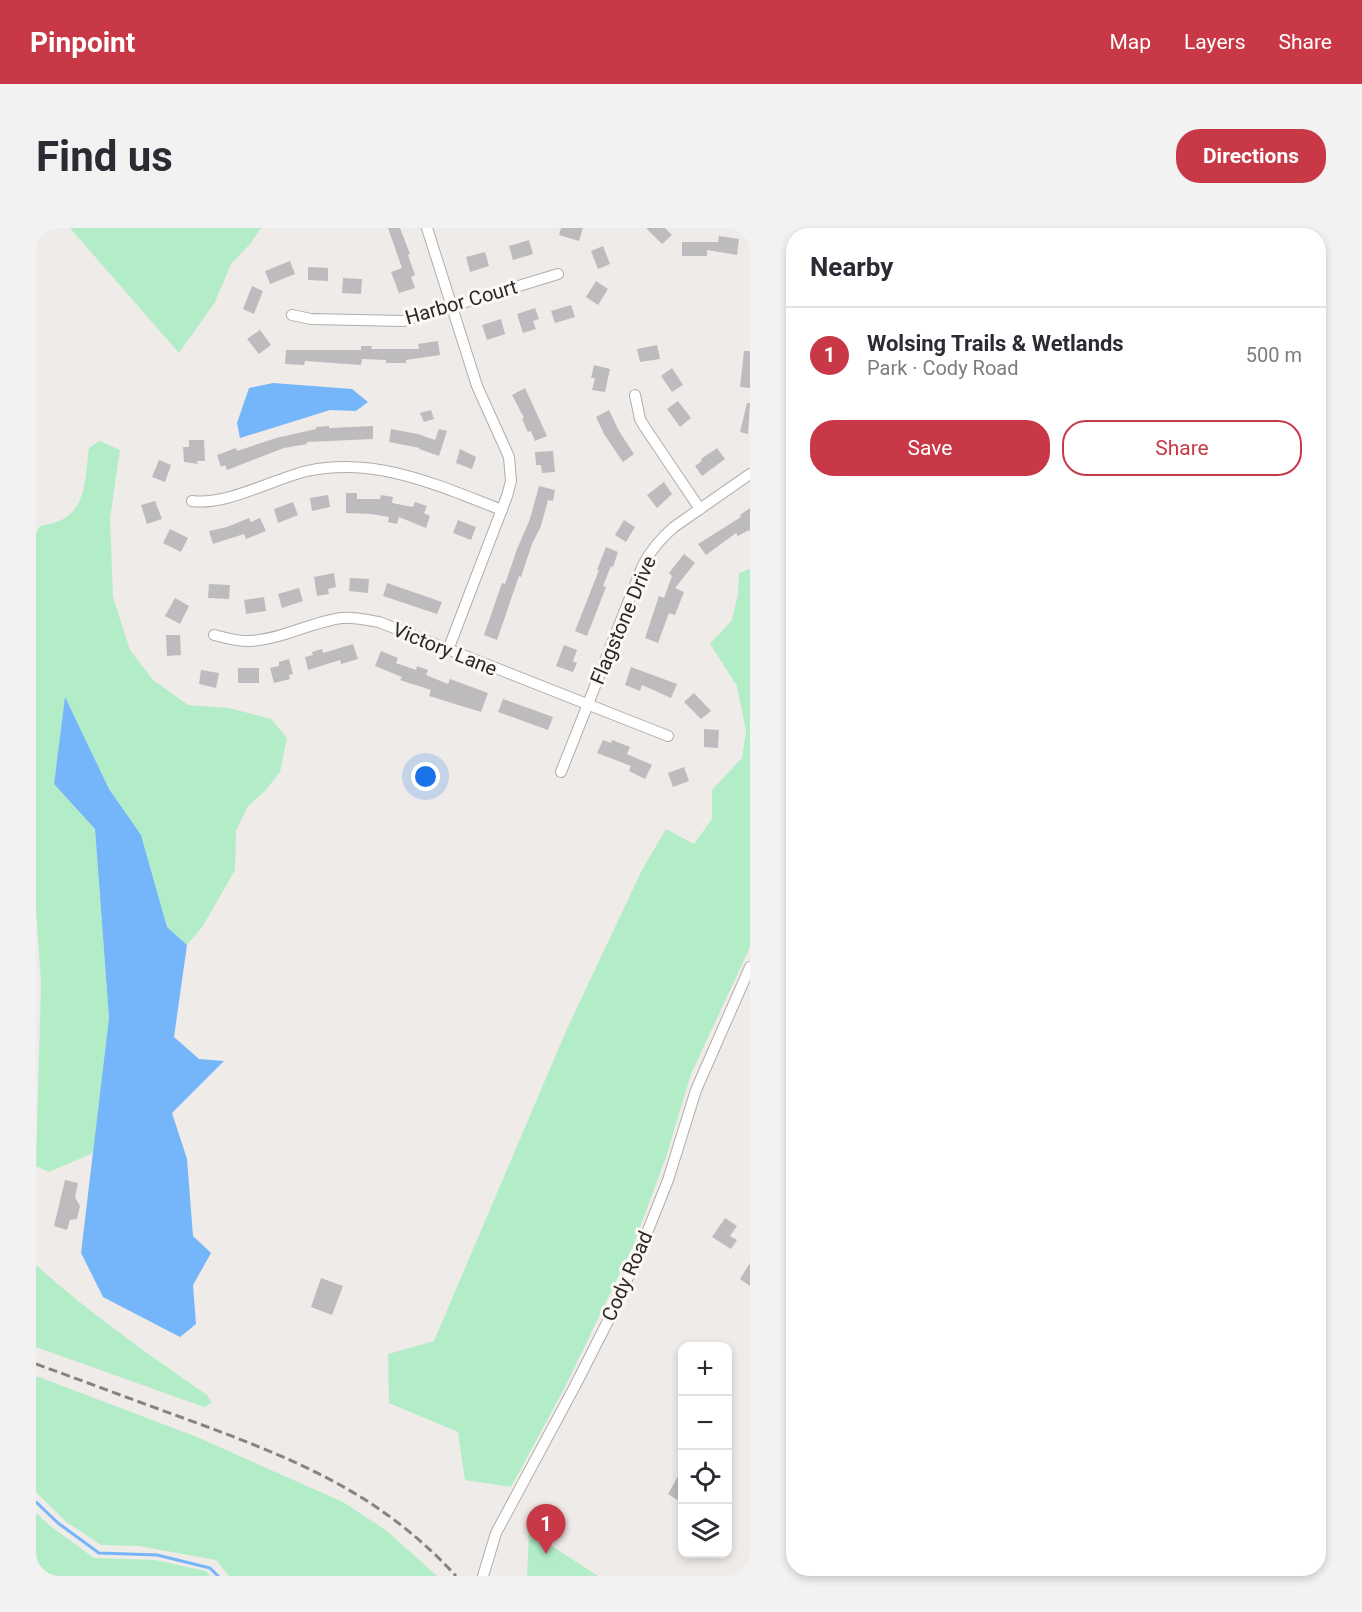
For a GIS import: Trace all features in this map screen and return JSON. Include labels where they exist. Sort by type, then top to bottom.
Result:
[{"type":"street","points":[[427,228],[477,386],[509,457],[511,481],[448,650]]},
{"type":"street","name":"Harbor Court","points":[[292,315],[311,319],[403,321],[558,274]]},
{"type":"street","points":[[635,395],[644,426],[700,508]]},
{"type":"street","points":[[192,501],[218,500],[307,471],[345,467],[382,469],[406,474],[502,510]]},
{"type":"street","name":"Flagstone Drive","points":[[561,772],[650,552],[663,536],[750,474]]},
{"type":"street","name":"Victory Lane","points":[[214,635],[251,641],[342,618],[360,618],[379,622],[668,736]]},
{"type":"street","name":"Cody Road","points":[[483,1576],[496,1533],[575,1386],[639,1254],[668,1180],[700,1079],[750,967]]},
{"type":"green space","points":[[70,228],[261,228],[231,264],[215,302],[179,353]]},
{"type":"green space","points":[[100,441],[120,450],[110,518],[113,597],[130,650],[153,680],[188,705],[229,708],[271,719],[287,738],[280,772],[265,791],[248,806],[236,831],[235,870],[203,926],[187,945],[167,927],[141,835],[109,789],[65,699],[54,784],[95,829],[109,1018],[93,1153],[49,1172],[36,1166],[41,982],[36,909],[36,533],[40,526],[63,519],[76,508],[85,483],[89,448]]},
{"type":"green space","points":[[750,569],[750,947],[691,1074],[666,1157],[633,1246],[565,1387],[511,1487],[465,1480],[458,1432],[389,1403],[388,1354],[434,1341],[566,1031],[642,870],[666,829],[694,844],[712,819],[712,790],[742,758],[746,731],[737,686],[710,644],[732,620],[738,594],[739,573]]},
{"type":"green space","points":[[36,1265],[141,1349],[207,1395],[212,1403],[204,1407],[36,1347]]},
{"type":"green space","points":[[36,1376],[197,1437],[343,1502],[387,1531],[437,1576],[229,1576],[216,1560],[139,1546],[101,1545],[65,1521],[36,1492]]},
{"type":"green space","points":[[36,1513],[94,1558],[155,1560],[206,1571],[210,1576],[36,1576]]},
{"type":"green space","points":[[529,1531],[598,1576],[527,1576]]},
{"type":"water","points":[[273,383],[352,389],[368,402],[356,411],[330,410],[240,438],[237,423],[249,388]]},
{"type":"water","points":[[65,697],[109,789],[141,835],[167,927],[187,945],[174,1037],[199,1059],[224,1061],[172,1113],[187,1159],[193,1236],[211,1253],[193,1285],[196,1324],[180,1337],[103,1297],[81,1253],[109,1018],[95,829],[54,784]]},
{"type":"building","points":[[388,228],[400,228],[415,275],[411,277],[415,288],[399,293],[391,272],[402,268]]},
{"type":"building","points":[[561,228],[583,228],[579,241],[559,235]]},
{"type":"building","points":[[646,228],[665,228],[672,235],[662,244]]},
{"type":"building","points":[[719,236],[739,239],[737,255],[707,250],[707,256],[682,256],[682,242],[718,242]]},
{"type":"building","points":[[529,240],[533,254],[513,260],[509,246]]},
{"type":"building","points":[[603,246],[610,264],[598,269],[591,251]]},
{"type":"building","points":[[485,252],[489,266],[470,272],[466,257]]},
{"type":"building","points":[[290,261],[295,274],[270,284],[265,271]]},
{"type":"building","points":[[308,267],[328,268],[328,281],[308,280]]},
{"type":"building","points":[[343,278],[362,279],[361,294],[342,293]]},
{"type":"building","points":[[596,281],[608,289],[598,305],[586,297]]},
{"type":"building","points":[[252,286],[263,291],[254,314],[243,309]]},
{"type":"building","points":[[571,305],[575,317],[555,323],[551,311]]},
{"type":"building","points":[[535,308],[539,319],[533,321],[536,329],[523,333],[517,314]]},
{"type":"building","points":[[501,319],[505,334],[487,340],[482,325]]},
{"type":"building","points":[[260,330],[271,345],[259,354],[247,339]]},
{"type":"building","points":[[438,341],[440,355],[406,360],[406,363],[386,363],[386,360],[362,359],[361,365],[305,361],[304,365],[285,364],[286,350],[361,350],[361,346],[372,346],[371,349],[419,349],[418,344]]},
{"type":"building","points":[[657,345],[660,359],[640,362],[637,349]]},
{"type":"building","points":[[744,351],[750,351],[750,388],[740,387]]},
{"type":"building","points":[[594,365],[610,369],[605,392],[592,390],[595,378],[591,378]]},
{"type":"building","points":[[672,368],[683,385],[672,392],[661,376]]},
{"type":"building","points":[[525,388],[547,436],[535,441],[531,431],[528,432],[522,419],[524,418],[512,395]]},
{"type":"building","points":[[678,401],[691,418],[680,427],[667,409]]},
{"type":"building","points":[[747,403],[750,403],[748,434],[740,432]]},
{"type":"building","points":[[431,410],[434,419],[424,422],[420,413]]},
{"type":"building","points":[[609,410],[634,454],[623,462],[604,434],[596,417]]},
{"type":"building","points":[[329,426],[329,428],[373,426],[373,439],[307,442],[307,444],[284,448],[227,470],[225,465],[221,467],[217,455],[236,448],[237,451],[276,438],[316,429],[316,427]]},
{"type":"building","points":[[391,429],[435,440],[439,429],[447,431],[439,456],[420,448],[389,442]]},
{"type":"building","points":[[189,440],[204,440],[205,461],[197,461],[198,464],[184,462],[183,447],[189,447]]},
{"type":"building","points":[[717,448],[725,459],[702,476],[695,466]]},
{"type":"building","points":[[460,449],[476,457],[472,469],[456,463]]},
{"type":"building","points":[[553,451],[555,472],[542,473],[541,465],[536,465],[535,452]]},
{"type":"building","points":[[159,460],[171,465],[165,482],[152,477]]},
{"type":"building","points":[[664,482],[672,494],[657,508],[647,495]]},
{"type":"building","points":[[539,486],[555,490],[553,501],[548,500],[541,526],[532,544],[521,577],[519,576],[497,640],[484,635],[502,583],[505,584],[530,519]]},
{"type":"building","points":[[346,493],[357,493],[357,499],[380,499],[381,495],[393,497],[392,503],[413,507],[415,502],[427,506],[424,513],[430,516],[426,528],[399,517],[397,524],[388,522],[389,517],[346,513]]},
{"type":"building","points":[[328,495],[330,507],[312,511],[310,498]]},
{"type":"building","points":[[155,501],[162,519],[147,524],[141,505]]},
{"type":"building","points":[[293,502],[298,515],[278,523],[274,509]]},
{"type":"building","points":[[750,508],[750,532],[749,530],[738,536],[736,533],[706,555],[698,544],[741,517],[740,515]]},
{"type":"building","points":[[249,518],[251,522],[260,518],[266,531],[246,539],[244,534],[213,544],[209,531]]},
{"type":"building","points":[[458,520],[476,527],[471,540],[453,533]]},
{"type":"building","points":[[624,520],[635,527],[626,542],[615,535]]},
{"type":"building","points":[[170,529],[188,538],[181,552],[163,543]]},
{"type":"building","points":[[606,547],[618,552],[603,586],[606,587],[587,636],[575,631]]},
{"type":"building","points":[[684,554],[695,563],[675,588],[684,592],[675,615],[669,613],[658,643],[645,638],[659,596],[664,598],[672,576],[669,573]]},
{"type":"building","points":[[334,573],[336,587],[328,589],[329,594],[317,596],[314,577]]},
{"type":"building","points":[[350,578],[369,579],[368,593],[349,591]]},
{"type":"building","points":[[387,583],[442,602],[437,614],[383,596]]},
{"type":"building","points":[[209,584],[230,585],[229,599],[208,598]]},
{"type":"building","points":[[299,588],[303,601],[282,608],[278,594]]},
{"type":"building","points":[[264,597],[266,611],[246,614],[244,600]]},
{"type":"building","points":[[175,598],[189,606],[180,624],[165,616]]},
{"type":"building","points":[[166,635],[180,635],[181,655],[167,656]]},
{"type":"building","points":[[353,644],[358,659],[341,664],[340,660],[308,670],[305,657],[313,655],[312,652],[322,649],[323,653]]},
{"type":"building","points":[[564,645],[577,650],[573,661],[577,663],[573,672],[556,666]]},
{"type":"building","points":[[381,651],[398,658],[396,663],[416,670],[417,666],[428,670],[426,675],[448,684],[450,679],[488,693],[481,712],[429,696],[431,690],[400,680],[402,677],[375,666]]},
{"type":"building","points":[[289,659],[293,674],[289,675],[290,679],[274,683],[270,668],[279,666],[279,662]]},
{"type":"building","points":[[631,667],[677,684],[671,698],[642,685],[640,691],[625,685]]},
{"type":"building","points":[[238,668],[259,668],[259,683],[238,683]]},
{"type":"building","points":[[201,670],[219,673],[216,688],[199,684]]},
{"type":"building","points":[[694,693],[711,711],[701,719],[684,702]]},
{"type":"building","points":[[503,699],[553,717],[548,730],[498,712]]},
{"type":"building","points":[[704,729],[719,730],[718,748],[704,747]]},
{"type":"building","points":[[603,740],[611,743],[612,740],[630,747],[627,754],[652,765],[645,779],[629,771],[631,766],[597,753]]},
{"type":"building","points":[[684,767],[689,781],[673,787],[668,773]]},
{"type":"building","points":[[65,1180],[78,1183],[75,1197],[80,1206],[77,1219],[70,1220],[67,1230],[54,1226]]},
{"type":"building","points":[[725,1218],[737,1226],[730,1236],[737,1240],[731,1249],[712,1237]]},
{"type":"building","points":[[750,1263],[750,1286],[740,1279]]},
{"type":"building","points":[[321,1278],[343,1286],[332,1315],[311,1307]]},
{"type":"building","points":[[678,1476],[678,1500],[668,1494]]},
{"type":"waterway","points":[[36,1502],[58,1523],[99,1553],[157,1555],[210,1568],[218,1576]]},
{"type":"railway","points":[[36,1364],[262,1448],[332,1480],[396,1521],[426,1546],[456,1576]]},
{"type":"place","name":"Wolsing Trails & Wetlands","points":[[546,1554]]}]
